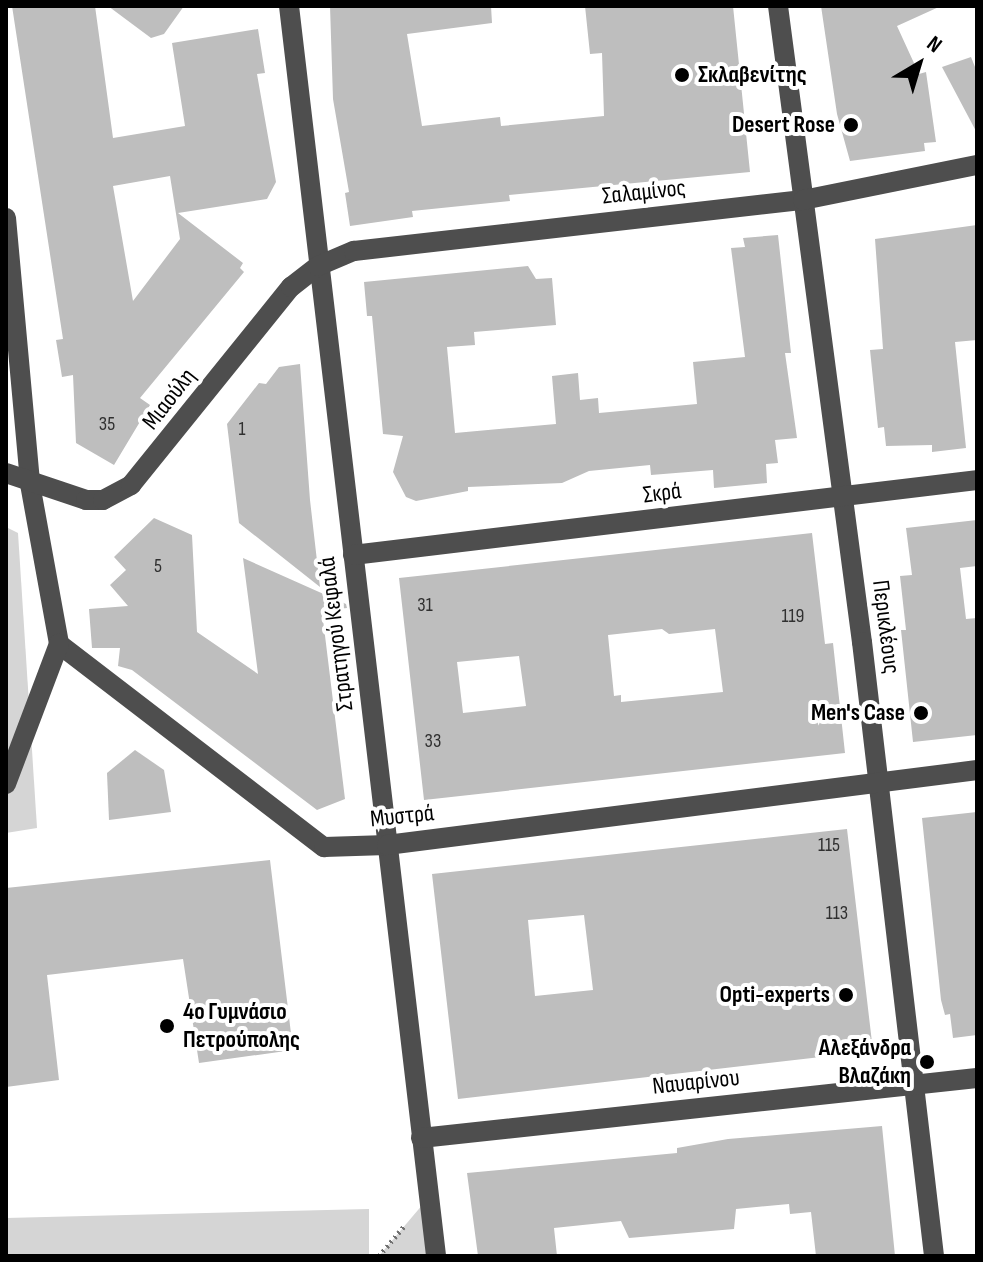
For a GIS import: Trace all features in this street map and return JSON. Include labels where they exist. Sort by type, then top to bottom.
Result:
[{"type":"street","name":"Στρατηγού Κεφαλά","points":[[289,6],[436,1256]]},
{"type":"street","name":"Περικλέους","points":[[778,6],[843,499],[934,1256]]},
{"type":"street","name":"Σαλαμίνος","points":[[318,266],[354,251],[803,200],[977,165]]},
{"type":"street","points":[[6,218],[30,484],[59,644],[6,784]]},
{"type":"street","name":"Μιαούλη","points":[[6,473],[30,484],[86,500],[103,500],[131,485],[291,287],[318,266]]},
{"type":"street","name":"Σκρά","points":[[353,555],[843,499],[977,480]]},
{"type":"street","name":"Μυστρά","points":[[59,644],[324,847],[387,845],[977,770]]},
{"type":"street","name":"Ναυαρίνου","points":[[421,1138],[977,1078]]},
{"type":"shaded area","points":[[6,527],[18,533],[37,828],[6,833]]},
{"type":"shaded area","points":[[429,1197],[436,1256],[379,1256]]},
{"type":"shaded area","points":[[369,1209],[369,1256],[6,1256],[6,1218]]},
{"type":"building","points":[[12,6],[95,6],[113,138],[185,126],[172,43],[258,29],[265,73],[257,74],[276,182],[267,199],[178,213],[243,263],[240,268],[244,272],[140,398],[150,405],[114,465],[76,443],[73,375],[62,377],[56,340],[63,339]],"holes":[[[170,176],[180,239],[133,301],[113,186]]]},
{"type":"building","points":[[108,6],[184,6],[164,34],[151,38]]},
{"type":"building","points":[[330,6],[491,6],[492,23],[407,34],[422,126],[500,117],[501,126],[604,116],[602,53],[590,54],[585,6],[733,6],[750,172],[509,195],[510,201],[412,211],[413,217],[350,226],[345,193],[349,192],[333,99]]},
{"type":"building","points":[[821,6],[941,6],[897,26],[919,74],[926,72],[936,142],[924,143],[925,151],[850,161],[837,114]]},
{"type":"building","points":[[971,57],[977,72],[977,133],[942,67]]},
{"type":"building","points":[[977,225],[977,340],[955,342],[966,448],[932,452],[932,445],[886,446],[884,427],[878,428],[870,350],[883,349],[875,239]]},
{"type":"building","points":[[778,235],[791,353],[785,353],[797,438],[775,440],[778,463],[766,464],[767,483],[714,488],[713,470],[651,475],[650,465],[589,471],[562,483],[468,487],[468,491],[416,501],[406,497],[393,472],[403,436],[383,434],[372,316],[367,316],[364,282],[528,266],[536,279],[552,278],[556,325],[474,332],[475,345],[447,347],[455,433],[556,424],[552,376],[578,373],[580,400],[598,398],[599,413],[697,404],[693,362],[745,357],[731,248],[745,247],[743,238]]},
{"type":"building","points":[[300,364],[320,587],[239,523],[227,424],[259,383],[266,384],[279,367]]},
{"type":"building","points":[[154,518],[192,535],[197,632],[258,674],[243,558],[346,604],[347,608],[322,611],[345,799],[317,810],[132,670],[118,666],[120,648],[92,648],[89,609],[128,606],[110,585],[126,570],[114,557]]},
{"type":"building","points":[[977,520],[977,566],[960,568],[966,619],[977,618],[977,735],[913,742],[901,630],[906,630],[900,576],[912,575],[906,528]]},
{"type":"building","points":[[812,533],[825,644],[833,643],[845,753],[424,800],[399,578]],"holes":[[[662,629],[669,634],[715,629],[723,692],[621,702],[621,695],[614,696],[608,635]],[[519,656],[526,706],[463,713],[457,662]]]},
{"type":"building","points":[[135,750],[164,770],[171,812],[109,820],[107,773]]},
{"type":"building","points":[[977,812],[977,1035],[953,1038],[950,1014],[945,1015],[941,1000],[922,818]]},
{"type":"building","points":[[847,829],[873,1051],[458,1099],[432,874]],"holes":[[[584,915],[593,990],[535,996],[528,920]]]},
{"type":"building","points":[[270,860],[293,1050],[199,1063],[183,959],[47,975],[59,1080],[6,1087],[6,888]]},
{"type":"building","points":[[882,1126],[895,1256],[816,1256],[811,1212],[790,1214],[789,1204],[736,1209],[734,1229],[629,1238],[621,1221],[554,1228],[557,1256],[478,1256],[467,1173],[677,1153],[677,1148],[728,1139]]},
{"type":"place","name":"Σκλαβενίτης","points":[[682,75]]},
{"type":"place","name":"Desert Rose","points":[[851,125]]},
{"type":"place","name":"Men's Case","points":[[921,713]]},
{"type":"place","name":"Opti-experts","points":[[846,995]]},
{"type":"place","name":"4ο Γυμνάσιο Πετρούπολης","points":[[167,1026]]},
{"type":"place","name":"Αλεξάνδρα Βλαζάκη","points":[[927,1062]]}]
